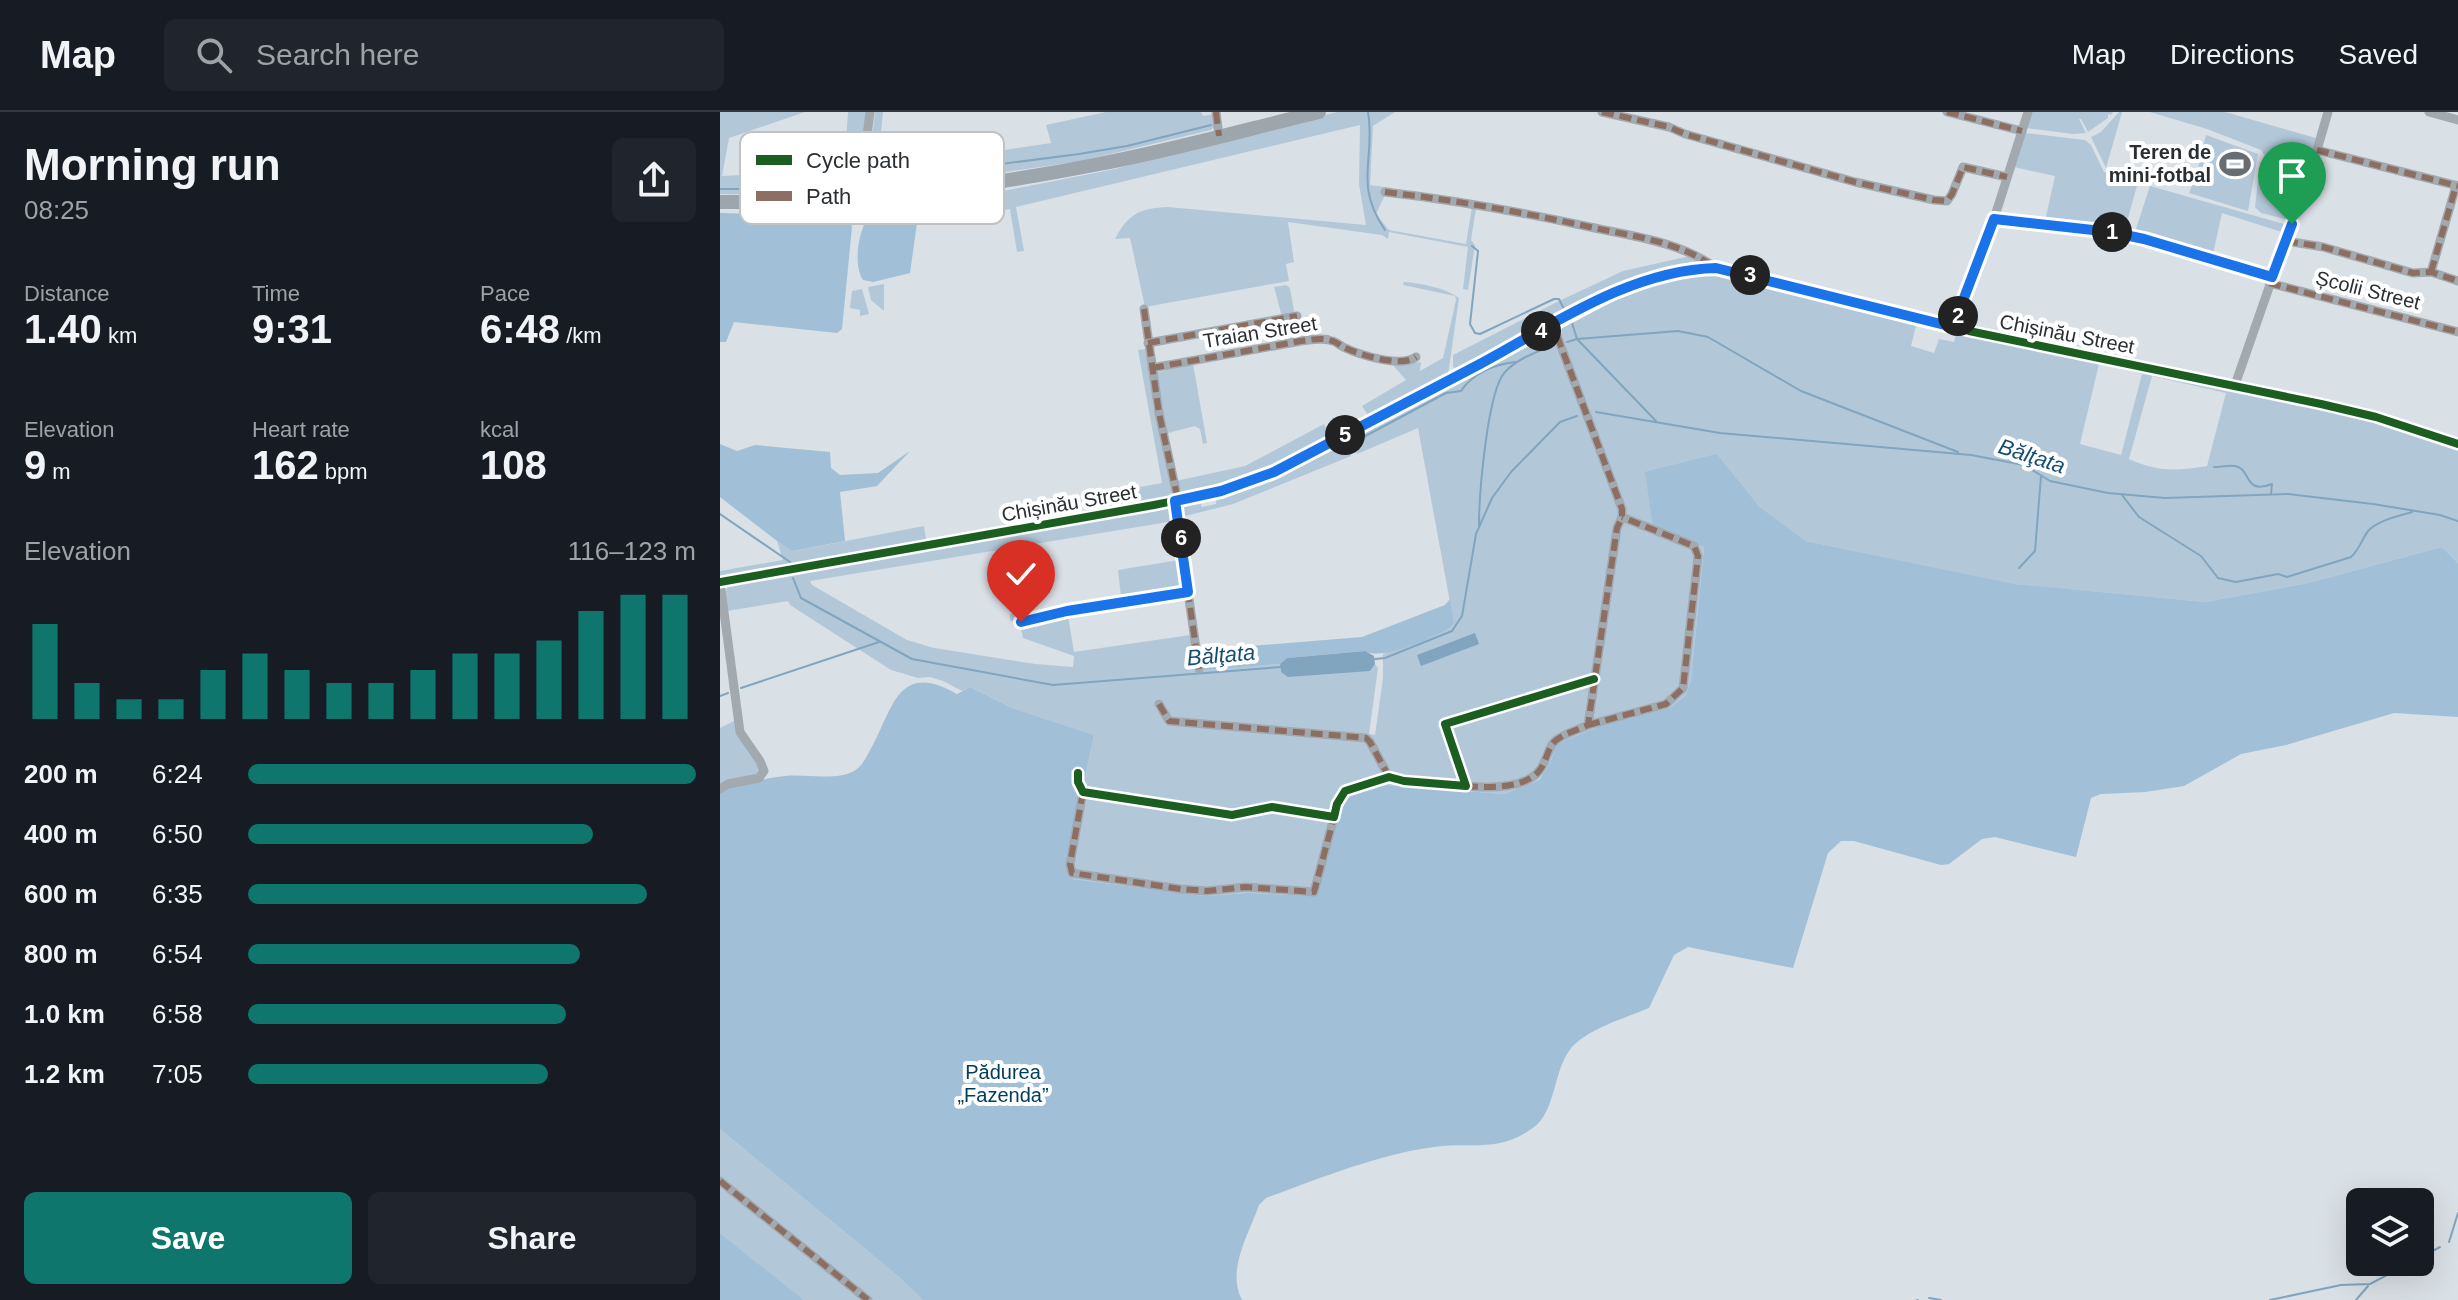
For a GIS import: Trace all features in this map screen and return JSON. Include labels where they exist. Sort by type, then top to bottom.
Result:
[{"type":"highway","points":[[1004,180],[1097,165],[1319,112]]},
{"type":"highway","points":[[720,202],[740,203]]},
{"type":"street","points":[[867,132],[870,112]]},
{"type":"street","points":[[1216,112],[1219,136]]},
{"type":"street","points":[[1602,112],[1669,127],[1855,182],[1934,200],[1947,201],[1963,167],[2007,177]]},
{"type":"street","points":[[1947,112],[2022,131]]},
{"type":"street","points":[[1953,327],[1994,219],[2028,112]]},
{"type":"street","points":[[2235,385],[2328,112]]},
{"type":"street","points":[[2429,112],[2458,120]]},
{"type":"street","points":[[2317,150],[2457,186],[2431,272]]},
{"type":"street","name":"Chișinău Street","points":[[1385,192],[1476,203],[1620,233],[1688,252],[1716,268]]},
{"type":"street","name":"Școlii Street","points":[[1994,219],[2120,233],[2270,280],[2458,332]]},
{"type":"street","points":[[2286,241],[2323,247],[2413,273],[2431,272],[2458,281]]},
{"type":"street","name":"Chișinău Street","points":[[720,582],[1221,491],[1274,472],[1617,292],[1653,278],[1699,268],[1716,268],[1953,327],[2376,417],[2458,444]]},
{"type":"street","points":[[1144,309],[1176,500],[1199,669]]},
{"type":"street","name":"Traian Street","points":[[1148,343],[1297,316]]},
{"type":"street","points":[[1553,325],[1622,509],[1588,725]]},
{"type":"street","name":"Traian Street","points":[[1152,368],[1325,339],[1363,355],[1401,362],[1416,357]]},
{"type":"street","points":[[1078,773],[1083,792],[1070,864],[1072,873],[1181,889],[1207,891],[1246,887],[1314,892],[1337,804],[1345,791],[1389,777],[1493,789],[1510,786],[1541,770],[1555,741],[1588,725],[1666,704],[1683,688],[1698,556],[1694,546],[1622,517]]},
{"type":"street","points":[[720,582],[740,732],[764,771],[759,778],[728,784],[720,789]]},
{"type":"street","points":[[1021,622],[1067,611],[1188,592]]},
{"type":"street","points":[[1466,786],[1445,724],[1594,679]]},
{"type":"street","points":[[1159,704],[1169,721],[1366,738],[1389,777]]},
{"type":"street","points":[[1083,792],[1232,815],[1272,807],[1334,817]]},
{"type":"street","points":[[720,1181],[868,1300]]},
{"type":"shaded area","points":[[720,112],[805,112],[729,138],[722,176],[740,175],[740,194],[720,194]]},
{"type":"shaded area","points":[[848,112],[867,112],[864,132],[847,132]]},
{"type":"shaded area","points":[[875,112],[883,112],[881,132],[873,132]]},
{"type":"shaded area","points":[[1106,112],[1214,114],[1215,126],[1211,130],[1081,161],[1004,172],[1004,150],[1051,143],[1046,125]]},
{"type":"shaded area","points":[[1337,112],[1395,112],[1373,126],[1370,185],[1392,188],[1376,214],[1389,230],[1466,244],[1472,207],[1476,208],[1471,240],[1475,245],[1468,290],[1463,289],[1468,247],[1389,232],[1388,239],[1382,235],[1288,222],[1294,262],[1286,264],[1289,281],[1145,307],[1130,238],[1115,239],[1130,218],[1142,211],[1168,207],[1366,225],[1359,184],[1360,125],[1016,207],[1024,251],[1017,252],[1010,209],[1004,210],[1004,191],[1115,169]]},
{"type":"shaded area","points":[[2032,112],[2113,112],[2088,132],[2079,119],[2086,133],[2073,134],[2027,128]]},
{"type":"shaded area","points":[[2122,112],[2106,168],[2091,137],[2101,132]]},
{"type":"shaded area","points":[[2150,112],[2225,112],[2316,138],[2289,220],[2261,213],[2255,207],[2265,156],[2261,150]]},
{"type":"shaded area","points":[[2025,133],[2085,140],[2091,145],[2104,172],[2138,182],[2125,229],[2045,221],[2055,176],[2014,167]]},
{"type":"shaded area","points":[[2206,135],[2258,154],[2248,211],[2189,193]]},
{"type":"shaded area","points":[[2150,186],[2287,227],[2285,233],[2222,213],[2213,254],[2135,232]]},
{"type":"shaded area","points":[[1690,256],[1698,264],[1635,280],[1605,292],[1459,370],[1453,367],[1453,355],[1623,271]]},
{"type":"shaded area","points":[[1708,274],[1735,277],[1917,322],[1911,346],[1934,353],[1939,339],[1954,342],[1957,331],[2331,410],[2458,450],[2458,563],[2442,547],[2308,583],[2205,602],[2014,584],[1806,541],[1760,507],[1717,454],[1692,541],[1704,547],[1691,681],[1686,695],[1671,707],[1600,726],[1558,744],[1538,780],[1504,794],[1385,785],[1340,811],[1318,896],[1247,893],[1204,896],[1073,879],[1067,864],[1094,735],[1012,708],[970,687],[962,691],[930,677],[918,678],[891,670],[788,601],[727,611],[726,591],[729,584],[1171,505],[1174,521],[810,581],[907,640],[934,648],[1035,664],[1073,667],[1074,656],[1023,638],[1020,625],[1010,620],[1010,614],[1025,612],[1025,619],[1020,624],[1068,616],[1074,652],[1190,635],[1195,670],[1280,664],[1281,672],[1369,671],[1375,664],[1378,668],[1369,734],[1375,735],[1383,654],[1447,630],[1454,624],[1418,428],[1357,454],[1353,439],[1356,433],[1541,335],[1561,336],[1562,324],[1597,307],[1651,285]],"holes":[[[2099,364],[2142,374],[2121,455],[2080,444]],[[2152,376],[2226,393],[2207,466],[2167,469],[2129,459]]]},
{"type":"shaded area","points":[[1404,282],[1447,291],[1459,298],[1448,375],[1370,418],[1362,406],[1406,380],[1392,364],[1421,362],[1420,371],[1443,358],[1455,296],[1403,285]]},
{"type":"shaded area","points":[[884,284],[884,311],[871,300],[868,287]]},
{"type":"shaded area","points":[[1286,285],[1290,288],[1294,311],[1282,317],[1274,287]]},
{"type":"shaded area","points":[[862,289],[869,314],[860,316],[860,310],[850,308],[852,291]]},
{"type":"shaded area","points":[[1146,349],[1173,491],[1168,497],[1105,508],[1101,502],[1075,507],[1073,499],[1162,483],[1138,350]]},
{"type":"shaded area","points":[[1193,364],[1207,443],[1203,444],[1200,429],[1195,426],[1166,436],[1155,373]]},
{"type":"shaded area","points":[[1324,424],[1328,432],[1339,426],[1343,431],[1235,483],[1212,490],[1192,492],[1178,489],[1176,481],[1245,466]]},
{"type":"shaded area","points":[[1343,442],[1348,443],[1351,456],[1233,504],[1181,517],[1179,506],[1216,504],[1216,501],[1270,479]]},
{"type":"shaded area","points":[[924,526],[926,540],[720,577],[720,571],[783,560],[777,541],[794,551]]},
{"type":"shaded area","points":[[1179,560],[1183,588],[1121,597],[1118,570]]},
{"type":"shaded area","points":[[1475,633],[1479,644],[1421,666],[1417,655]]},
{"type":"shaded area","points":[[1365,651],[1374,656],[1375,664],[1370,671],[1288,677],[1281,672],[1280,664],[1287,658]]},
{"type":"shaded area","points":[[734,721],[759,763],[760,773],[720,787],[720,728]]},
{"type":"shaded area","points":[[720,1129],[923,1300],[803,1300],[720,1233]]},
{"type":"green space","points":[[720,213],[740,214],[740,224],[851,224],[842,329],[837,333],[734,322],[726,342],[720,342]]},
{"type":"green space","points":[[917,224],[910,273],[873,282],[863,280],[858,254],[864,225]]},
{"type":"green space","points":[[720,444],[737,451],[755,445],[830,452],[831,468],[840,475],[878,473],[910,451],[877,486],[840,492],[845,541],[793,551],[720,497]]},
{"type":"green space","name":"Pădurea „Fazenda”","points":[[1717,454],[1760,507],[1806,541],[2015,584],[2205,602],[2308,583],[2442,547],[2458,563],[2458,717],[2394,713],[2286,745],[2241,754],[2184,786],[2101,794],[2091,798],[2076,857],[1995,837],[1982,839],[1949,864],[1941,865],[1854,841],[1841,841],[1828,853],[1793,968],[1688,947],[1674,955],[1649,1008],[1606,1025],[1584,1037],[1569,1051],[1546,1112],[1534,1127],[1521,1135],[1497,1144],[1434,1147],[1392,1155],[1266,1198],[1259,1205],[1238,1264],[1236,1277],[1242,1300],[923,1300],[720,1129],[720,791],[779,777],[847,774],[863,763],[891,706],[909,686],[921,683],[937,685],[957,694],[970,687],[1012,708],[1094,735],[1067,864],[1073,879],[1204,896],[1247,893],[1317,896],[1340,811],[1349,795],[1385,785],[1504,794],[1539,780],[1557,744],[1600,726],[1671,707],[1686,695],[1691,680],[1704,547],[1653,526],[1645,472]]},
{"type":"green space","points":[[1450,599],[1454,624],[1447,630],[1394,651],[1287,658],[1280,664],[1203,670],[1200,650],[1362,637],[1445,605]]},
{"type":"green space","points":[[720,1233],[800,1297],[803,1300],[720,1300]]},
{"type":"waterway","points":[[1368,112],[1370,198],[1385,230]]},
{"type":"waterway","points":[[1004,164],[1127,146],[1211,125]]},
{"type":"waterway","points":[[720,189],[740,189]]},
{"type":"waterway","points":[[1472,246],[1478,251],[1470,324],[1475,333],[1480,334],[1554,299],[1559,299],[1565,311]]},
{"type":"waterway","points":[[1572,323],[1577,339],[1656,421]]},
{"type":"waterway","points":[[1567,342],[1678,331],[1708,337],[1801,391],[1958,452]]},
{"type":"waterway","points":[[1479,526],[1485,445],[1499,383],[1505,372],[1516,363],[1554,345]]},
{"type":"waterway","points":[[1358,440],[1446,393],[1461,391],[1485,371],[1515,362]]},
{"type":"waterway","name":"Bălţata","points":[[1596,412],[1720,433],[1971,455],[2024,465],[2050,481],[2108,493],[2165,498],[2288,494],[2373,504],[2458,521]]},
{"type":"waterway","name":"Bălţata","points":[[1375,659],[1385,658],[1452,631],[1462,616],[1476,534],[1492,498],[1511,472],[1560,422],[1577,416]]},
{"type":"waterway","points":[[2214,467],[2240,468],[2252,484],[2263,487],[2272,484],[2271,494]]},
{"type":"waterway","points":[[2019,568],[2035,551],[2041,476]]},
{"type":"waterway","points":[[2122,495],[2139,517],[2201,556],[2218,578],[2236,582],[2278,574],[2287,577],[2351,557],[2373,527],[2412,512]]},
{"type":"waterway","points":[[720,514],[790,562]]},
{"type":"waterway","name":"Bălţata","points":[[793,578],[801,598],[912,659],[1053,685],[1281,667]]},
{"type":"waterway","name":"Bălţata","points":[[741,688],[879,642]]},
{"type":"waterway","name":"Bălţata","points":[[720,696],[728,693]]},
{"type":"waterway","points":[[2449,1242],[2458,1213]]},
{"type":"waterway","points":[[2434,1250],[2440,1247]]},
{"type":"waterway","points":[[2270,1300],[2341,1285],[2370,1284],[2385,1276]]},
{"type":"waterway","points":[[2356,1300],[2368,1286]]},
{"type":"waterway","points":[[1929,1298],[1941,1300]]},
{"type":"marked path","points":[[1216,112],[1219,136]]},
{"type":"marked path","points":[[1602,112],[1669,127],[1855,182],[1934,200],[1947,201],[1963,167],[2007,177]]},
{"type":"marked path","points":[[1947,112],[2022,131]]},
{"type":"marked path","points":[[2317,150],[2458,186]]},
{"type":"marked path","points":[[2431,272],[2456,186]]},
{"type":"marked path","points":[[1385,192],[1539,216],[1639,237],[1687,252],[1716,268]]},
{"type":"marked path","points":[[1994,219],[2111,232],[2272,277]]},
{"type":"marked path","points":[[2286,241],[2323,247],[2413,273],[2431,272],[2458,281]]},
{"type":"marked path","points":[[2269,283],[2458,332]]},
{"type":"marked path","points":[[1144,309],[1159,413],[1178,500]]},
{"type":"marked path","points":[[1148,343],[1297,316]]},
{"type":"marked path","points":[[1466,786],[1494,787],[1524,781],[1539,771],[1554,742],[1588,725],[1622,509],[1553,325]]},
{"type":"marked path","points":[[1152,368],[1316,339],[1333,341],[1380,359],[1401,361],[1416,357]]},
{"type":"marked path","points":[[1175,501],[1199,669]]},
{"type":"marked path","points":[[1588,725],[1666,704],[1683,688],[1698,556],[1694,546],[1622,517]]},
{"type":"marked path","points":[[1021,622],[1067,611],[1188,592]]},
{"type":"marked path","points":[[1159,704],[1169,721],[1366,738],[1389,777]]},
{"type":"marked path","points":[[1083,792],[1070,864],[1072,873],[1181,889],[1207,891],[1246,887],[1314,892],[1334,817]]},
{"type":"marked path","points":[[720,1181],[868,1300]]},
{"type":"cycle path","points":[[720,582],[1154,505],[1245,483],[1274,472],[1617,292],[1664,275],[1694,270],[1743,273],[1969,331],[2321,404],[2376,417],[2458,444]]},
{"type":"cycle path","points":[[1078,773],[1083,792],[1232,815],[1272,807],[1334,817],[1345,791],[1389,777],[1466,786],[1445,724],[1594,679]]},
{"type":"place","name":"Teren de mini-fotbal","points":[[2235,164]]},
{"type":"route","points":[[1021,622],[1067,611],[1188,592],[1175,501],[1249,483],[1274,472],[1586,307],[1653,278],[1699,268],[1716,268],[1953,327],[1994,219],[2111,232],[2272,277],[2292,224]]}]
